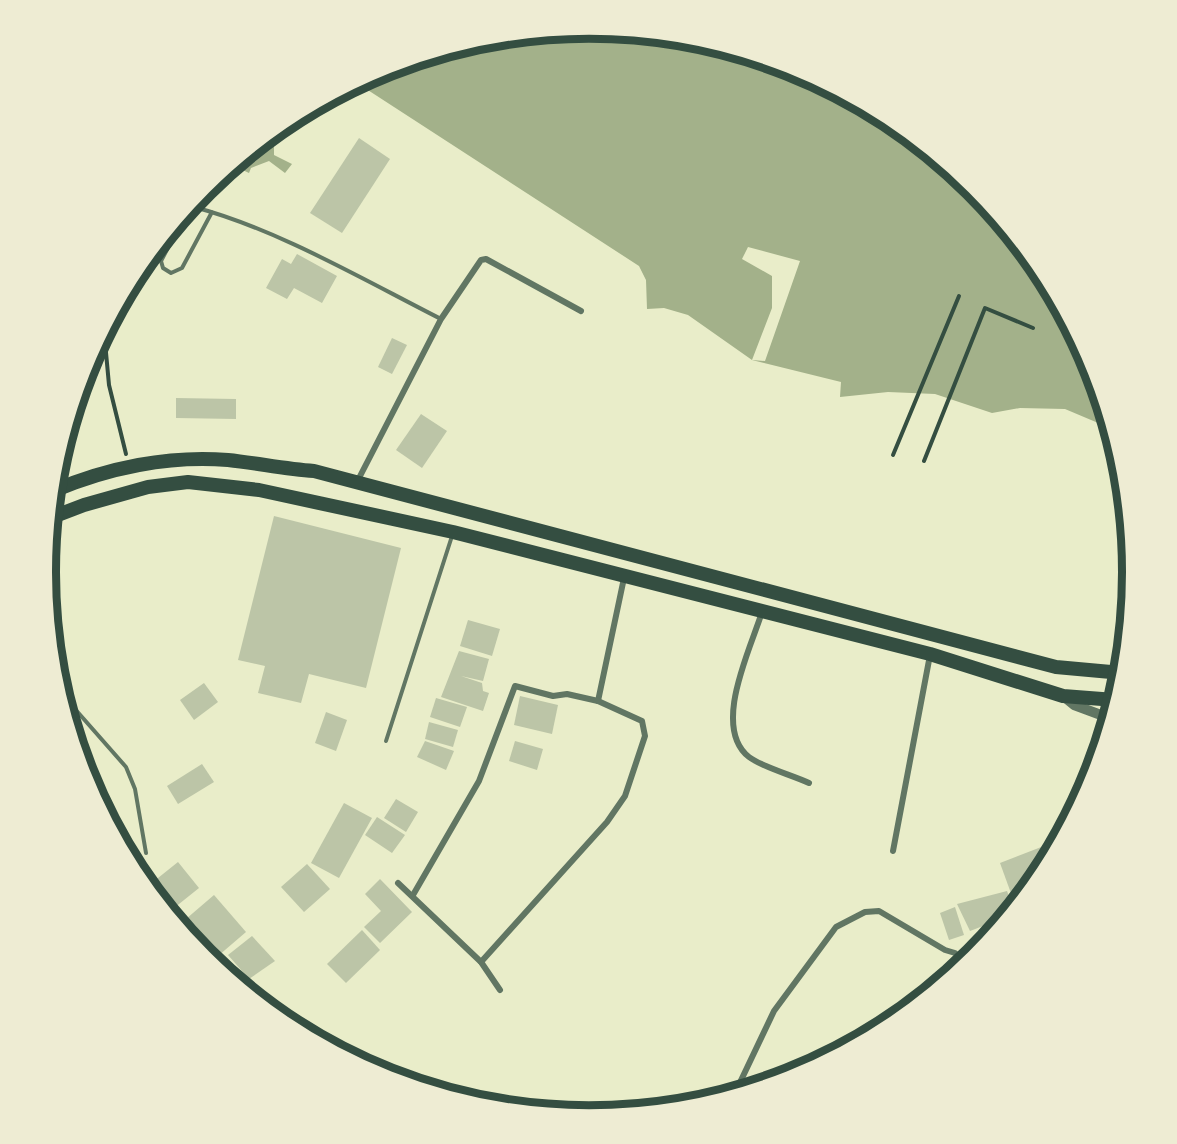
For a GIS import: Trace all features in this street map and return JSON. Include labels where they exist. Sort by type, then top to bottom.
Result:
[{"type":"main road","points":[[62,488],[129,467],[187,459],[227,460],[314,471],[1056,667],[1112,672]]},
{"type":"main road","points":[[59,515],[148,487],[188,482],[259,490],[453,532],[624,578],[930,654],[1063,696],[1106,699]]},
{"type":"street","points":[[357,483],[441,319],[481,260],[486,258],[581,311]]},
{"type":"street","points":[[598,702],[624,578]]},
{"type":"street","points":[[762,612],[733,704],[733,728],[741,747],[749,757],[809,783]]},
{"type":"street","points":[[893,851],[930,654]]},
{"type":"street","points":[[413,895],[479,781],[515,686],[553,696],[567,694],[598,702],[638,717],[642,721],[645,736],[625,796],[607,822],[481,962]]},
{"type":"street","points":[[1063,696],[1074,705],[1101,715]]},
{"type":"street","points":[[398,883],[481,962],[500,990]]},
{"type":"street","points":[[740,1083],[774,1011],[836,927],[865,912],[879,911],[957,956]]},
{"type":"lane","points":[[200,209],[309,252],[441,319]]},
{"type":"lane","points":[[171,241],[161,261],[162,268],[171,273],[182,268],[212,212]]},
{"type":"lane","points":[[386,741],[453,532]]},
{"type":"lane","points":[[73,707],[126,767],[135,789],[146,853]]},
{"type":"path","points":[[893,455],[959,296]]},
{"type":"path","points":[[924,460],[985,308],[1033,328]]},
{"type":"path","points":[[105,346],[109,385],[129,467]]},
{"type":"shaded area","points":[[588,39],[623,40],[692,49],[760,67],[824,94],[855,110],[913,149],[940,171],[989,221],[1032,276],[1067,336],[1081,368],[1100,424],[1065,409],[1020,408],[992,413],[935,394],[888,392],[840,397],[841,382],[752,360],[688,315],[664,308],[647,309],[646,280],[639,266],[366,89],[417,67],[485,49],[554,40]]},
{"type":"shaded area","points":[[274,142],[274,155],[292,164],[285,173],[269,161],[251,168],[249,173],[240,169]]},
{"type":"pier","points":[[748,247],[800,261],[765,361],[752,360],[772,308],[772,276],[742,259]]},
{"type":"building","points":[[359,138],[390,159],[342,233],[310,213]]},
{"type":"building","points":[[297,254],[337,276],[322,303],[294,288],[287,299],[266,288],[282,259],[291,264]]},
{"type":"building","points":[[392,338],[407,345],[392,374],[378,367]]},
{"type":"building","points":[[176,398],[236,399],[236,419],[176,418]]},
{"type":"building","points":[[421,414],[447,431],[422,468],[396,450]]},
{"type":"building","points":[[274,516],[401,548],[366,688],[309,674],[301,703],[258,693],[265,666],[238,660]]},
{"type":"building","points":[[468,620],[500,629],[492,656],[460,646]]},
{"type":"building","points":[[459,651],[489,659],[483,681],[461,676],[482,683],[483,691],[489,693],[483,711],[441,697]]},
{"type":"building","points":[[204,683],[218,702],[194,720],[180,700]]},
{"type":"building","points":[[520,696],[558,705],[552,734],[514,725]]},
{"type":"building","points":[[436,698],[467,707],[460,727],[430,717]]},
{"type":"building","points":[[326,712],[347,720],[336,751],[315,743]]},
{"type":"building","points":[[429,722],[458,730],[453,747],[425,739]]},
{"type":"building","points":[[425,741],[454,751],[446,770],[417,757]]},
{"type":"building","points":[[515,741],[543,749],[537,770],[509,761]]},
{"type":"building","points":[[202,764],[214,782],[178,804],[167,786]]},
{"type":"building","points":[[396,799],[418,812],[406,832],[384,818]]},
{"type":"building","points":[[344,803],[372,818],[339,878],[311,863]]},
{"type":"building","points":[[377,817],[405,835],[392,853],[365,835]]},
{"type":"building","points":[[1046,845],[1012,895],[1000,863]]},
{"type":"building","points":[[178,862],[199,888],[175,907],[155,881]]},
{"type":"building","points":[[307,864],[330,889],[304,912],[281,887]]},
{"type":"building","points":[[380,879],[412,912],[380,943],[364,927],[381,911],[365,894]]},
{"type":"building","points":[[1007,891],[1010,898],[988,924],[970,931],[957,904]]},
{"type":"building","points":[[214,895],[246,932],[219,955],[186,919]]},
{"type":"building","points":[[955,907],[964,935],[949,940],[940,913]]},
{"type":"building","points":[[362,930],[380,950],[346,983],[327,964]]},
{"type":"building","points":[[252,936],[275,961],[249,979],[228,955]]}]
